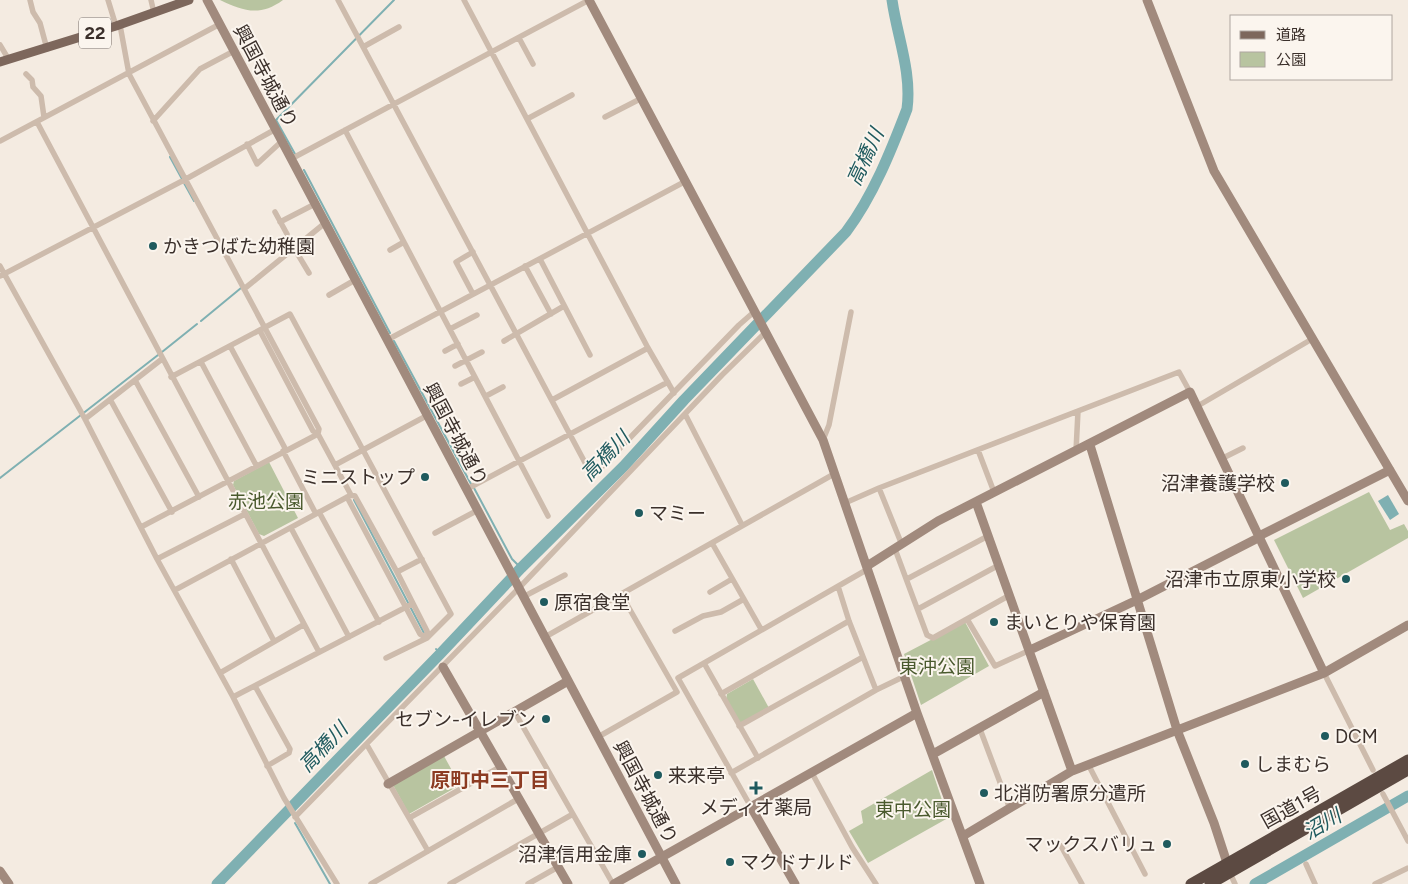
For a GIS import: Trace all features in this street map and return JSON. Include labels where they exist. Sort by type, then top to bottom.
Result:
[{"type":"highway","name":"国道1号","points":[[1210,884],[1228,868],[1408,760]]},
{"type":"highway","name":"国道1号","points":[[1191,884],[1228,868],[1408,770]]},
{"type":"main road","name":"22","points":[[4,61],[118,26],[189,0]]},
{"type":"street","points":[[30,0],[33,12],[40,23],[47,48]]},
{"type":"street","points":[[108,0],[118,26],[129,74],[244,289],[262,329],[319,429],[318,434],[349,496],[409,606]]},
{"type":"street","points":[[151,0],[154,13]]},
{"type":"street","name":"興国寺城通り","points":[[207,0],[387,340],[470,487],[478,510],[509,570],[676,884]]},
{"type":"street","points":[[338,0],[590,472],[594,475],[739,325],[755,311]]},
{"type":"street","points":[[464,0],[587,234],[674,393]]},
{"type":"street","points":[[291,159],[589,0],[823,440],[917,713],[980,884]]},
{"type":"street","points":[[1147,0],[1214,171],[1408,501]]},
{"type":"street","points":[[0,141],[220,24]]},
{"type":"street","points":[[362,44],[399,27]]},
{"type":"street","points":[[519,38],[533,64]]},
{"type":"street","points":[[0,45],[4,61]]},
{"type":"street","points":[[153,121],[200,69],[234,51]]},
{"type":"street","points":[[26,74],[32,80],[33,87],[41,96],[44,117]]},
{"type":"street","points":[[527,119],[572,95]]},
{"type":"street","points":[[605,117],[642,98]]},
{"type":"street","points":[[36,122],[94,227],[171,377],[319,652]]},
{"type":"street","points":[[2,275],[186,179],[276,129]]},
{"type":"street","points":[[345,130],[548,516]]},
{"type":"street","points":[[248,144],[257,164],[282,141]]},
{"type":"street","points":[[387,340],[686,181]]},
{"type":"street","points":[[280,222],[315,204]]},
{"type":"street","points":[[275,212],[287,234]]},
{"type":"street","points":[[244,289],[325,223]]},
{"type":"street","points":[[390,250],[404,242]]},
{"type":"street","points":[[294,248],[309,273]]},
{"type":"street","points":[[473,252],[456,262],[473,294]]},
{"type":"street","points":[[540,259],[590,356]]},
{"type":"street","points":[[0,266],[2,275],[80,409],[157,559],[233,697],[284,798],[337,884]]},
{"type":"street","points":[[525,266],[551,314]]},
{"type":"street","points":[[329,295],[355,280]]},
{"type":"street","points":[[504,341],[564,306]]},
{"type":"street","points":[[823,440],[829,425],[851,312]]},
{"type":"street","points":[[171,377],[290,314],[451,614],[427,638],[386,658]]},
{"type":"street","points":[[450,329],[477,315]]},
{"type":"street","points":[[294,816],[520,590],[766,330]]},
{"type":"street","points":[[1196,407],[1312,339]]},
{"type":"street","points":[[445,351],[458,344]]},
{"type":"street","points":[[230,346],[317,513],[379,622]]},
{"type":"street","points":[[552,400],[648,348]]},
{"type":"street","points":[[455,366],[482,352]]},
{"type":"street","points":[[85,420],[162,359]]},
{"type":"street","points":[[201,362],[256,465]]},
{"type":"street","points":[[846,503],[879,488],[1179,372],[1258,538],[1373,770]]},
{"type":"street","points":[[461,384],[475,376]]},
{"type":"street","points":[[135,380],[199,497]]},
{"type":"street","points":[[470,487],[668,382]]},
{"type":"street","points":[[486,396],[503,387]]},
{"type":"street","points":[[795,884],[678,678],[838,586],[938,522],[1190,392]]},
{"type":"street","points":[[111,401],[172,512]]},
{"type":"street","points":[[1076,452],[1078,412]]},
{"type":"street","points":[[685,414],[742,525]]},
{"type":"street","points":[[335,465],[428,415]]},
{"type":"street","points":[[141,527],[172,512],[227,480],[318,434]]},
{"type":"street","points":[[1090,445],[1177,730],[1214,823],[1235,884]]},
{"type":"street","points":[[1221,459],[1243,448]]},
{"type":"street","points":[[978,450],[994,492]]},
{"type":"street","points":[[967,619],[995,666],[1137,600],[1390,470]]},
{"type":"street","points":[[545,637],[834,474]]},
{"type":"street","points":[[879,488],[907,579],[927,635],[933,638],[1010,596]]},
{"type":"street","points":[[175,590],[349,496],[354,496],[397,572],[420,634],[427,638]]},
{"type":"street","points":[[976,502],[1072,771]]},
{"type":"street","points":[[435,533],[478,510]]},
{"type":"street","points":[[157,559],[245,514]]},
{"type":"street","points":[[291,528],[349,637]]},
{"type":"street","points":[[907,579],[988,536]]},
{"type":"street","points":[[712,543],[762,629]]},
{"type":"street","points":[[231,559],[274,641]]},
{"type":"street","points":[[397,572],[422,559]]},
{"type":"street","points":[[918,609],[999,565]]},
{"type":"street","points":[[520,590],[565,575]]},
{"type":"street","points":[[710,592],[732,579]]},
{"type":"street","points":[[838,586],[849,621],[876,690]]},
{"type":"street","points":[[598,737],[677,692],[621,594]]},
{"type":"street","points":[[675,631],[703,616],[721,612],[744,599]]},
{"type":"street","points":[[233,697],[409,606]]},
{"type":"street","points":[[721,694],[849,621]]},
{"type":"street","points":[[220,673],[303,625]]},
{"type":"street","points":[[963,836],[1072,771],[1324,672],[1408,625]]},
{"type":"street","points":[[739,726],[863,657]]},
{"type":"street","points":[[704,663],[758,758]]},
{"type":"street","points":[[443,667],[568,884]]},
{"type":"street","points":[[731,774],[876,690],[905,676]]},
{"type":"street","points":[[388,784],[568,681]]},
{"type":"street","points":[[255,686],[290,749],[289,753],[267,766]]},
{"type":"street","points":[[933,754],[1044,692]]},
{"type":"street","points":[[514,711],[614,884],[917,713]]},
{"type":"street","points":[[980,729],[1010,809]]},
{"type":"street","points":[[367,745],[428,851]]},
{"type":"street","points":[[1088,766],[1145,874]]},
{"type":"street","points":[[409,818],[500,767]]},
{"type":"street","points":[[812,773],[852,847],[876,884]]},
{"type":"street","points":[[1384,796],[1408,841]]},
{"type":"street","points":[[371,884],[518,799]]},
{"type":"street","points":[[450,884],[573,814]]},
{"type":"street","points":[[1061,846],[1082,884]]},
{"type":"street","points":[[1306,864],[1315,884]]},
{"type":"street","points":[[528,884],[558,867]]},
{"type":"street","points":[[1375,884],[1408,868]]},
{"type":"street","points":[[0,871],[9,884]]},
{"type":"green space","points":[[220,0],[283,0],[267,9],[252,10],[236,7]]},
{"type":"green space","name":"赤池公園","points":[[269,462],[298,518],[264,536],[259,534],[233,485],[234,481]]},
{"type":"green space","points":[[1369,492],[1390,530],[1404,524],[1408,531],[1408,538],[1303,598],[1274,540]]},
{"type":"green space","name":"東沖公園","points":[[965,622],[989,666],[921,705],[904,654]]},
{"type":"green space","points":[[753,679],[769,708],[742,723],[738,721],[726,700],[727,694]]},
{"type":"green space","points":[[444,756],[460,785],[409,814],[393,785]]},
{"type":"green space","name":"東中公園","points":[[932,770],[948,818],[868,863],[849,831],[863,823],[861,811]]},
{"type":"water","points":[[1388,495],[1399,514],[1390,520],[1378,501]]},
{"type":"waterway","points":[[295,154],[276,120],[394,0]]},
{"type":"waterway","name":"高橋川","points":[[217,884],[521,568],[624,466],[684,400],[846,232],[865,204],[873,188],[888,157],[907,109],[906,68],[892,0]]},
{"type":"waterway","points":[[170,157],[182,179]]},
{"type":"waterway","points":[[304,170],[390,333]]},
{"type":"waterway","points":[[184,183],[194,201]]},
{"type":"waterway","points":[[201,321],[241,288]]},
{"type":"waterway","points":[[162,352],[197,324]]},
{"type":"waterway","points":[[394,341],[471,484]]},
{"type":"waterway","points":[[0,478],[158,355]]},
{"type":"waterway","points":[[474,488],[512,559],[521,568]]},
{"type":"waterway","points":[[354,500],[424,633]]},
{"type":"waterway","name":"高橋川","points":[[436,649],[441,653]]},
{"type":"waterway","name":"沼川","points":[[1255,884],[1408,796]]},
{"type":"waterway","points":[[295,823],[330,884]]},
{"type":"place","name":"かきつばた幼稚園","points":[[153,246]]},
{"type":"place","name":"ミニストップ","points":[[425,477]]},
{"type":"place","name":"沼津養護学校","points":[[1285,483]]},
{"type":"place","name":"マミー","points":[[639,513]]},
{"type":"place","name":"沼津市立原東小学校","points":[[1346,579]]},
{"type":"place","name":"原宿食堂","points":[[544,602]]},
{"type":"place","name":"まいとりや保育園","points":[[994,622]]},
{"type":"place","name":"セブン-イレブン","points":[[546,719]]},
{"type":"place","name":"DCM","points":[[1325,736]]},
{"type":"place","name":"しまむら","points":[[1245,764]]},
{"type":"place","name":"来来亭","points":[[658,775]]},
{"type":"place","name":"メディオ薬局","points":[[756,788]]},
{"type":"place","name":"北消防署原分遣所","points":[[984,793]]},
{"type":"place","name":"マックスバリュ","points":[[1167,844]]},
{"type":"place","name":"沼津信用金庫","points":[[642,854]]},
{"type":"place","name":"マクドナルド","points":[[730,862]]},
{"type":"district","name":"原町中三丁目","points":[[490,780]]}]
